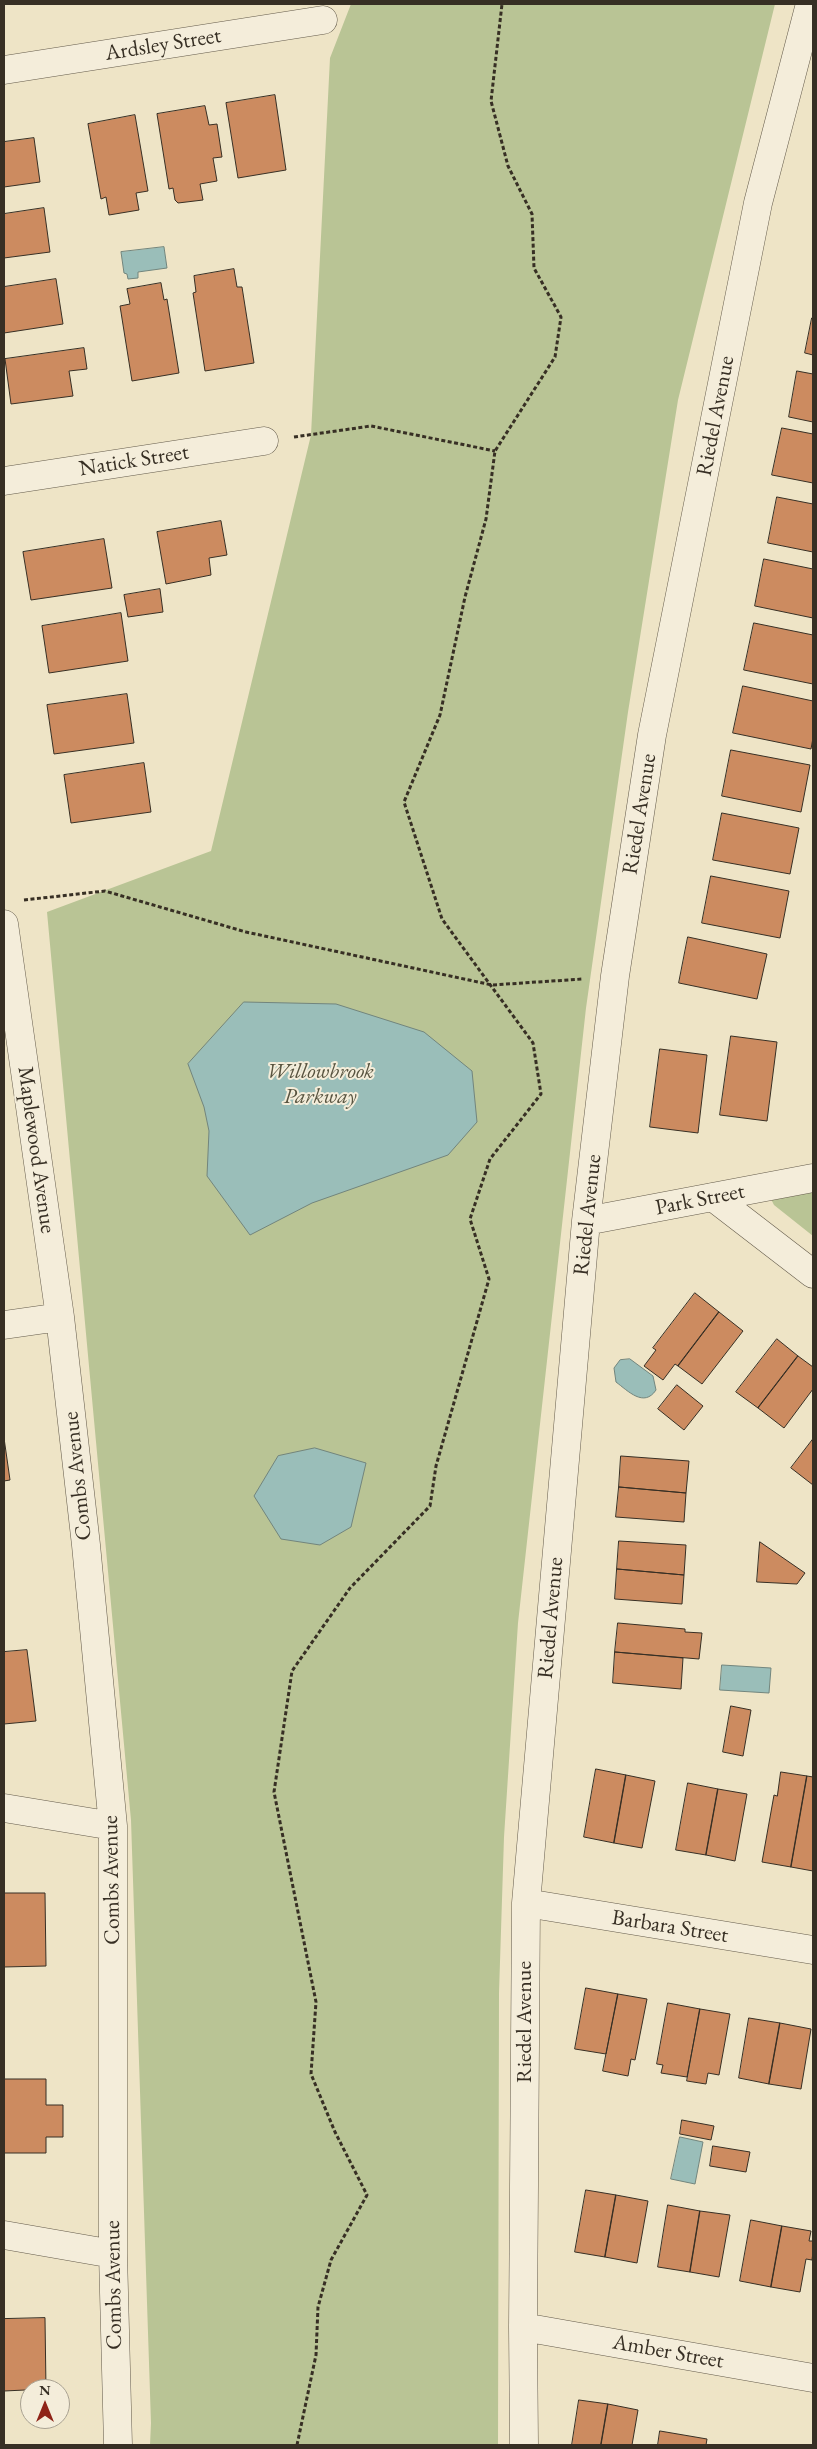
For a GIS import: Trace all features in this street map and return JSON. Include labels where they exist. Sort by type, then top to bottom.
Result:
[{"type":"street","name":"Riedel Avenue","points":[[524,2445],[526,1903],[586,1221],[615,976],[652,735],[758,203],[810,4]]},
{"type":"street","name":"Ardsley Street","points":[[4,70],[323,20]]},
{"type":"street","name":"Natick Street","points":[[4,481],[264,441]]},
{"type":"street","name":"Maplewood Avenue","points":[[4,924],[60,1317]]},
{"type":"street","name":"Park Street","points":[[586,1221],[813,1178]]},
{"type":"street","points":[[713,1197],[813,1274]]},
{"type":"street","points":[[4,1325],[60,1317]]},
{"type":"street","name":"Combs Avenue","points":[[60,1317],[86,1545],[113,1826],[113,2254],[118,2445]]},
{"type":"street","points":[[4,1808],[113,1826]]},
{"type":"street","name":"Barbara Street","points":[[526,1903],[813,1950]]},
{"type":"street","points":[[4,2235],[113,2254]]},
{"type":"street","name":"Amber Street","points":[[523,2327],[813,2378]]},
{"type":"path","points":[[297,2445],[316,2354],[318,2307],[331,2260],[367,2195],[335,2132],[311,2074],[316,2002],[274,1792],[292,1671],[350,1588],[430,1506],[436,1466],[489,1279],[470,1220],[490,1159],[541,1094],[533,1043],[442,919],[404,802],[440,715],[465,597],[486,519],[495,451],[555,356],[561,317],[534,268],[532,214],[508,166],[491,101],[502,4]]},
{"type":"path","points":[[264,441],[371,426],[495,451]]},
{"type":"path","points":[[22,900],[106,891],[246,932],[492,986],[588,978]]},
{"type":"green space","name":"Willowbrook Parkway","points":[[351,4],[775,4],[678,400],[628,712],[586,1008],[518,1623],[504,1837],[499,1993],[498,2445],[150,2445],[151,2423],[131,1820],[47,912],[211,851],[311,435],[330,58]]},
{"type":"green space","points":[[813,1186],[813,1236],[774,1205],[771,1199]]},
{"type":"water","points":[[164,247],[167,268],[138,272],[138,278],[128,279],[127,274],[124,273],[121,252]]},
{"type":"water","points":[[244,1002],[336,1004],[424,1032],[472,1071],[477,1122],[448,1155],[312,1203],[250,1235],[207,1176],[209,1131],[204,1107],[188,1064]]},
{"type":"water","points":[[630,1359],[653,1376],[656,1390],[646,1398],[636,1396],[616,1382],[614,1368],[620,1360]]},
{"type":"water","points":[[315,1448],[366,1463],[351,1527],[320,1545],[281,1539],[254,1496],[278,1456]]},
{"type":"water","points":[[722,1665],[771,1668],[769,1693],[720,1690]]},
{"type":"water","points":[[680,2137],[703,2142],[695,2184],[671,2179]]},
{"type":"building","points":[[275,95],[286,170],[238,178],[226,103]]},
{"type":"building","points":[[205,106],[209,125],[217,124],[222,157],[213,158],[217,181],[200,184],[203,200],[178,203],[175,200],[173,188],[169,189],[157,114]]},
{"type":"building","points":[[135,115],[148,191],[136,193],[139,210],[109,215],[106,197],[101,199],[88,124]]},
{"type":"building","points":[[34,138],[40,182],[4,187],[4,142]]},
{"type":"building","points":[[44,208],[50,252],[4,258],[4,214]]},
{"type":"building","points":[[234,269],[237,287],[242,287],[254,363],[205,371],[193,293],[196,292],[194,276]]},
{"type":"building","points":[[56,279],[63,324],[4,333],[4,287]]},
{"type":"building","points":[[161,283],[164,300],[167,299],[179,373],[132,381],[120,306],[130,304],[127,289]]},
{"type":"building","points":[[813,318],[813,355],[805,353]]},
{"type":"building","points":[[84,348],[87,369],[69,371],[73,396],[11,404],[5,359]]},
{"type":"building","points":[[797,371],[813,374],[813,422],[789,417]]},
{"type":"building","points":[[782,428],[813,434],[813,483],[772,475]]},
{"type":"building","points":[[777,497],[813,504],[813,552],[768,543]]},
{"type":"building","points":[[221,521],[227,555],[209,558],[211,575],[166,584],[157,532]]},
{"type":"building","points":[[104,539],[112,588],[31,600],[23,552]]},
{"type":"building","points":[[764,559],[813,569],[813,618],[755,606]]},
{"type":"building","points":[[160,589],[163,612],[128,617],[124,595]]},
{"type":"building","points":[[121,613],[128,661],[49,673],[42,626]]},
{"type":"building","points":[[754,623],[813,635],[813,684],[744,670]]},
{"type":"building","points":[[743,686],[813,701],[813,738],[811,749],[733,733]]},
{"type":"building","points":[[127,694],[134,743],[54,754],[47,705]]},
{"type":"building","points":[[731,750],[810,765],[801,812],[722,796]]},
{"type":"building","points":[[144,763],[151,812],[71,823],[64,775]]},
{"type":"building","points":[[722,813],[799,828],[790,874],[713,860]]},
{"type":"building","points":[[711,876],[789,891],[780,938],[702,923]]},
{"type":"building","points":[[688,937],[767,954],[757,999],[679,983]]},
{"type":"building","points":[[731,1036],[777,1042],[767,1121],[720,1115]]},
{"type":"building","points":[[660,1049],[707,1055],[698,1133],[650,1127]]},
{"type":"building","points":[[695,1293],[719,1312],[678,1366],[675,1364],[663,1380],[644,1366],[656,1350],[653,1348]]},
{"type":"building","points":[[719,1312],[743,1331],[702,1384],[678,1366]]},
{"type":"building","points":[[777,1339],[798,1356],[758,1408],[736,1392]]},
{"type":"building","points":[[798,1356],[813,1367],[813,1389],[784,1428],[758,1408]]},
{"type":"building","points":[[677,1385],[703,1406],[684,1430],[658,1409]]},
{"type":"building","points":[[4,1438],[10,1480],[4,1481]]},
{"type":"building","points":[[813,1439],[813,1485],[791,1468]]},
{"type":"building","points":[[621,1456],[689,1461],[686,1493],[619,1487]]},
{"type":"building","points":[[619,1487],[686,1493],[684,1522],[616,1517]]},
{"type":"building","points":[[619,1541],[686,1545],[684,1575],[617,1569]]},
{"type":"building","points":[[760,1542],[805,1573],[797,1584],[757,1582]]},
{"type":"building","points":[[617,1569],[684,1575],[682,1604],[615,1599]]},
{"type":"building","points":[[618,1623],[685,1629],[685,1632],[702,1633],[699,1659],[615,1652]]},
{"type":"building","points":[[27,1650],[36,1721],[4,1724],[4,1652]]},
{"type":"building","points":[[615,1652],[683,1658],[681,1689],[613,1683]]},
{"type":"building","points":[[731,1706],[751,1710],[743,1756],[723,1752]]},
{"type":"building","points":[[596,1769],[626,1775],[614,1843],[584,1837]]},
{"type":"building","points":[[781,1772],[807,1776],[791,1867],[762,1862],[774,1795],[777,1796]]},
{"type":"building","points":[[626,1775],[655,1781],[642,1848],[614,1843]]},
{"type":"building","points":[[807,1776],[813,1777],[813,1871],[791,1867]]},
{"type":"building","points":[[688,1783],[718,1789],[706,1855],[676,1850]]},
{"type":"building","points":[[718,1789],[747,1794],[735,1861],[706,1855]]},
{"type":"building","points":[[4,1893],[45,1893],[46,1966],[4,1967]]},
{"type":"building","points":[[586,1988],[618,1994],[606,2054],[575,2049]]},
{"type":"building","points":[[618,1994],[647,1999],[635,2060],[631,2059],[628,2076],[603,2071]]},
{"type":"building","points":[[668,2003],[700,2009],[687,2077],[661,2073],[663,2065],[657,2064]]},
{"type":"building","points":[[700,2009],[730,2014],[719,2075],[708,2073],[706,2084],[687,2081]]},
{"type":"building","points":[[749,2018],[780,2023],[769,2084],[739,2078]]},
{"type":"building","points":[[780,2023],[811,2029],[801,2089],[769,2084]]},
{"type":"building","points":[[4,2079],[46,2079],[46,2105],[63,2105],[63,2137],[46,2137],[46,2153],[4,2153]]},
{"type":"building","points":[[682,2120],[714,2126],[711,2140],[680,2134]]},
{"type":"building","points":[[713,2146],[750,2152],[746,2172],[710,2166]]},
{"type":"building","points":[[586,2190],[616,2195],[605,2257],[575,2252]]},
{"type":"building","points":[[616,2195],[648,2201],[637,2263],[605,2257]]},
{"type":"building","points":[[668,2205],[700,2211],[690,2272],[658,2267]]},
{"type":"building","points":[[700,2211],[730,2215],[719,2277],[690,2272]]},
{"type":"building","points":[[751,2220],[782,2226],[771,2287],[740,2281]]},
{"type":"building","points":[[782,2226],[811,2231],[809,2241],[813,2241],[812,2260],[806,2259],[800,2292],[771,2287]]},
{"type":"building","points":[[45,2318],[46,2379],[20,2379],[20,2390],[4,2391],[4,2319]]},
{"type":"building","points":[[579,2400],[608,2404],[601,2445],[572,2445]]},
{"type":"building","points":[[608,2404],[638,2410],[632,2445],[601,2445]]},
{"type":"building","points":[[660,2431],[707,2439],[706,2445],[658,2445]]}]
